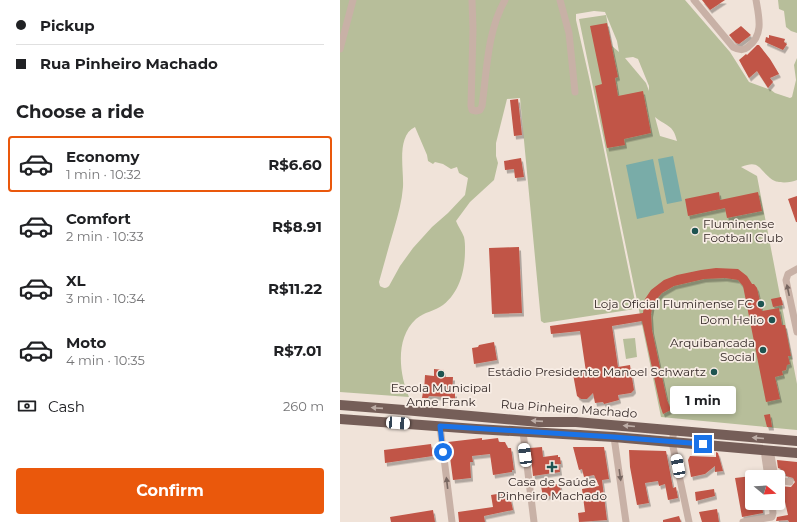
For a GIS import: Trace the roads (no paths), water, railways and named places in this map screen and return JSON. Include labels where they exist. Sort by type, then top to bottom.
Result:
[{"type":"main road","name":"Rua Pinheiro Machado","points":[[340,405],[539,422],[576,422],[797,441]]},
{"type":"main road","name":"Rua Pinheiro Machado","points":[[340,419],[614,437],[797,453]]},
{"type":"street","points":[[340,49],[353,0]]},
{"type":"street","points":[[472,0],[473,29],[471,106],[472,110],[476,112],[480,110],[482,106],[490,39],[493,27],[505,0]]},
{"type":"street","points":[[560,0],[569,33],[575,92]]},
{"type":"street","points":[[694,0],[734,47],[742,50],[750,46],[758,34],[760,22],[756,0]]},
{"type":"street","points":[[797,269],[790,272],[787,276],[787,284],[797,332]]},
{"type":"street","points":[[440,426],[452,522]]},
{"type":"street","points":[[674,431],[672,442],[689,522]]},
{"type":"street","points":[[523,432],[534,522]]},
{"type":"street","points":[[614,437],[626,522]]},
{"type":"street","points":[[767,450],[768,470]]},
{"type":"street","points":[[767,450],[773,470]]},
{"type":"street","points":[[785,481],[790,482]]},
{"type":"street","points":[[743,522],[772,517],[773,510]]},
{"type":"water","points":[[673,156],[682,201],[667,204],[658,159]]},
{"type":"water","points":[[653,159],[664,213],[637,219],[626,165]]},
{"type":"place","name":"Fluminense Football Club","points":[[695,231]]},
{"type":"place","name":"Loja Oficial Fluminense FC","points":[[761,304]]},
{"type":"place","name":"Dom Helio","points":[[772,320]]},
{"type":"place","name":"Arquibancada Social","points":[[763,350]]},
{"type":"place","name":"Estádio Presidente Manoel Schwartz","points":[[714,372]]},
{"type":"place","name":"Escola Municipal Anne Frank","points":[[441,374]]},
{"type":"place","name":"Casa de Saúde Pinheiro Machado","points":[[552,467]]}]
